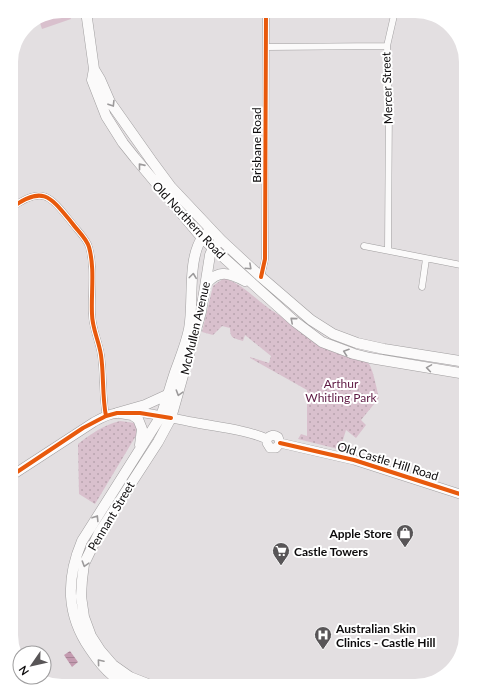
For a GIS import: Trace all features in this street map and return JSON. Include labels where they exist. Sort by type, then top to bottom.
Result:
[{"type":"main road","name":"Old Northern Road","points":[[87,18],[94,69],[92,80],[106,116],[114,129],[152,179],[202,238],[294,321],[322,342],[354,354],[370,358],[459,373]]},
{"type":"main road","name":"Old Northern Road","points":[[94,69],[100,78],[110,102],[147,155],[172,187],[221,240],[261,278],[311,320],[325,330],[357,343],[393,351],[459,361]]},
{"type":"main road","points":[[202,238],[211,230]]},
{"type":"main road","name":"McMullen Avenue","points":[[161,416],[175,371],[184,351],[189,329],[194,264],[202,238]]},
{"type":"main road","points":[[213,248],[221,240]]},
{"type":"main road","name":"McMullen Avenue","points":[[172,418],[201,312],[210,256],[213,248]]},
{"type":"main road","points":[[206,284],[215,276],[222,274],[236,277],[257,288],[261,282],[261,278]]},
{"type":"main road","points":[[391,362],[393,351]]},
{"type":"main road","points":[[117,413],[145,405],[169,394]]},
{"type":"main road","points":[[117,413],[132,415],[138,419],[142,429],[138,450]]},
{"type":"main road","name":"Pennant Street","points":[[119,679],[102,666],[83,640],[74,618],[70,590],[72,570],[82,541],[138,450],[161,416]]},
{"type":"main road","name":"Pennant Street","points":[[135,679],[113,665],[100,650],[91,636],[84,617],[81,596],[84,564],[99,533],[172,418]]},
{"type":"street","name":"Brisbane Road","points":[[261,278],[265,259],[266,18]]},
{"type":"street","points":[[387,46],[393,18]]},
{"type":"street","name":"Mercer Street","points":[[266,47],[387,46],[389,101],[388,250]]},
{"type":"street","points":[[18,203],[31,196],[43,195],[55,202],[89,245],[93,273],[92,316],[94,330],[100,350],[106,416]]},
{"type":"street","points":[[364,246],[459,265]]},
{"type":"street","points":[[422,287],[426,259]]},
{"type":"street","points":[[18,471],[80,430],[106,416],[117,413],[140,413],[172,418]]},
{"type":"street","name":"Old Castle Hill Road","points":[[172,418],[236,430],[267,439],[272,435],[276,435],[279,438],[280,443],[354,460],[459,494]]},
{"type":"green space","points":[[62,18],[71,19],[42,29],[40,24],[45,21]]},
{"type":"green space","name":"Arthur Whitling Park","points":[[224,278],[242,287],[269,309],[316,343],[332,351],[364,361],[370,365],[379,398],[361,420],[366,425],[356,438],[346,430],[342,443],[356,447],[355,451],[350,452],[298,439],[301,434],[307,436],[307,390],[250,358],[269,363],[271,356],[245,335],[243,341],[235,338],[231,334],[230,328],[222,326],[213,335],[202,332],[213,286]]},
{"type":"green space","points":[[120,421],[135,423],[137,427],[137,434],[95,504],[79,494],[78,444],[103,427]]},
{"type":"shaded area","points":[[70,651],[78,662],[72,667],[64,655]]},
{"type":"cycle path","points":[[261,277],[265,259],[266,18]]},
{"type":"cycle path","points":[[18,204],[31,197],[39,196],[51,200],[58,206],[88,244],[92,264],[92,319],[101,355],[106,416]]},
{"type":"cycle path","points":[[18,471],[83,428],[106,416],[117,413],[140,413],[171,418]]},
{"type":"cycle path","points":[[280,443],[354,460],[459,494]]},
{"type":"place","name":"Apple Store","points":[[405,548]]},
{"type":"place","name":"Castle Towers","points":[[281,566]]},
{"type":"place","name":"Australian Skin Clinics - Castle Hill","points":[[323,650]]}]
